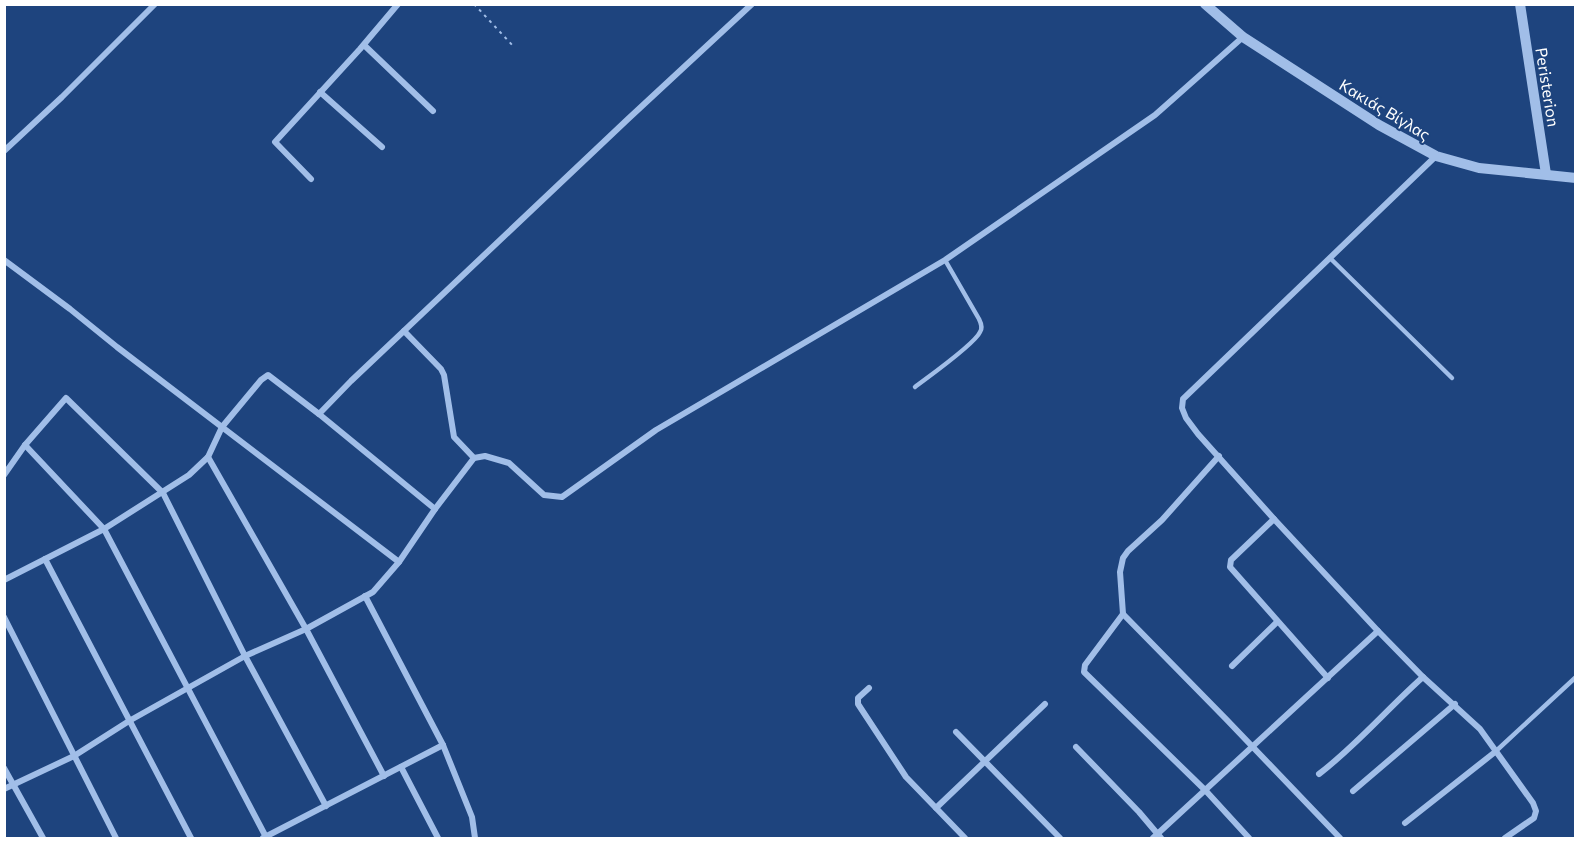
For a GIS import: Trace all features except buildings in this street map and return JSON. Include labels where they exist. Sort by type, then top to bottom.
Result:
[{"type":"street","points":[[4,151],[155,4]]},
{"type":"street","points":[[311,179],[275,142],[364,45],[398,4]]},
{"type":"street","points":[[319,414],[351,381],[752,4]]},
{"type":"street","name":"Κακιάς Βίγλας","points":[[1205,4],[1244,37],[1379,125],[1437,156],[1479,168],[1575,177]]},
{"type":"street","name":"Peristerion","points":[[1520,4],[1546,174]]},
{"type":"street","points":[[4,789],[74,756],[129,721],[245,656],[306,628],[373,592],[399,562],[435,509],[474,458],[485,456],[509,463],[544,495],[562,497],[656,430],[945,260],[1155,115],[1244,37]]},
{"type":"street","points":[[364,45],[433,111]]},
{"type":"street","points":[[320,92],[382,147]]},
{"type":"street","points":[[1437,156],[1183,399],[1182,408],[1186,418],[1198,434],[1274,519],[1423,677],[1480,729],[1533,803],[1536,811],[1534,818],[1505,838]]},
{"type":"street","points":[[4,260],[399,562]]},
{"type":"street","points":[[404,331],[441,369],[444,375],[453,437],[474,458]]},
{"type":"street","points":[[4,580],[104,529],[189,475],[208,457],[222,427],[261,380],[268,375],[435,509]]},
{"type":"street","points":[[4,475],[25,445],[66,398],[163,493],[245,656],[326,806]]},
{"type":"street","points":[[25,445],[104,529],[264,838],[443,745]]},
{"type":"street","points":[[1219,456],[1162,520],[1128,550],[1123,558],[1120,572],[1123,614],[1340,838]]},
{"type":"street","points":[[208,457],[306,628],[384,776]]},
{"type":"street","points":[[1274,519],[1231,560],[1230,567],[1328,678]]},
{"type":"street","points":[[45,559],[191,838]]},
{"type":"street","points":[[365,596],[443,745],[472,817],[474,838]]},
{"type":"street","points":[[1123,614],[1085,664],[1084,672],[1206,791],[1250,838]]},
{"type":"street","points":[[4,617],[116,838]]},
{"type":"street","points":[[1232,666],[1277,622]]},
{"type":"street","points":[[1076,747],[1139,812],[1157,837],[1378,631]]},
{"type":"street","points":[[1319,774],[1358,741],[1402,695],[1423,677]]},
{"type":"street","points":[[869,688],[858,698],[858,704],[906,777],[964,838]]},
{"type":"street","points":[[936,808],[1045,704]]},
{"type":"street","points":[[1353,791],[1455,705]]},
{"type":"street","points":[[956,732],[1060,838]]},
{"type":"street","points":[[1405,823],[1495,752]]},
{"type":"street","points":[[401,767],[438,838]]},
{"type":"street","points":[[4,768],[43,838]]},
{"type":"lane","points":[[1331,259],[1452,378]]},
{"type":"lane","points":[[915,387],[981,332],[979,319],[945,260]]},
{"type":"lane","points":[[1495,752],[1575,677]]},
{"type":"path","points":[[474,4],[514,47]]}]
